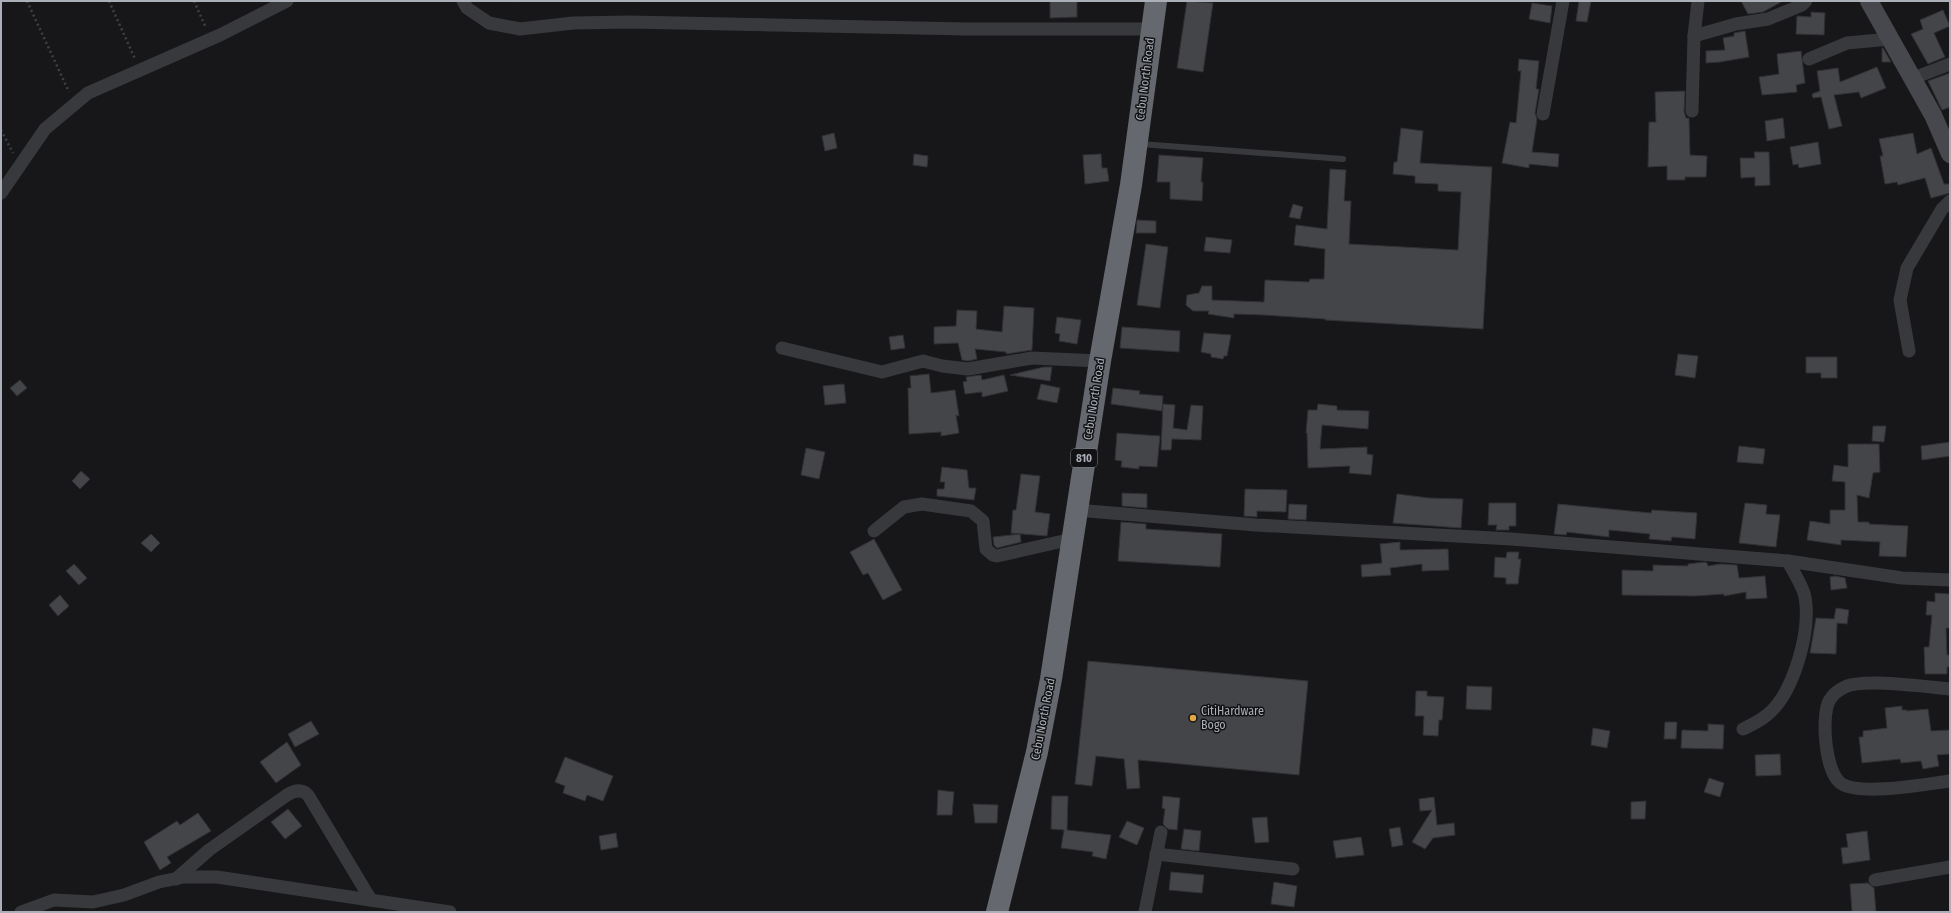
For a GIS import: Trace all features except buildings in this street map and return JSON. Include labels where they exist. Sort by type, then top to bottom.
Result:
[{"type":"highway","name":"Cebu North Road","points":[[996,912],[1037,752],[1051,679],[1100,361],[1131,185],[1156,1]]},
{"type":"main road","points":[[1869,1],[1911,79],[1933,115],[1950,154]]},
{"type":"street","points":[[1,193],[45,129],[88,93],[211,39],[287,1]]},
{"type":"street","points":[[462,1],[467,8],[488,23],[520,29],[572,24],[629,22],[966,29],[1151,29]]},
{"type":"street","points":[[1543,114],[1563,1]]},
{"type":"street","points":[[1692,111],[1694,36],[1698,1]]},
{"type":"street","points":[[1694,36],[1736,24],[1768,19],[1802,5],[1806,1]]},
{"type":"street","points":[[1809,59],[1847,43],[1890,39]]},
{"type":"street","points":[[1911,79],[1950,64]]},
{"type":"street","points":[[1909,351],[1900,300],[1907,268],[1942,209],[1950,201]]},
{"type":"street","points":[[782,348],[882,372],[923,361],[942,366],[968,369],[1032,358],[1100,361]]},
{"type":"street","points":[[874,531],[904,507],[922,504],[971,510],[983,521],[986,549],[993,555],[997,556],[1072,539]]},
{"type":"street","points":[[1076,510],[1256,525],[1511,539],[1788,562],[1902,578],[1950,580]]},
{"type":"street","points":[[1743,729],[1767,716],[1781,699],[1796,669],[1806,622],[1805,596],[1788,562]]},
{"type":"street","points":[[1950,689],[1875,683],[1846,686],[1835,693],[1828,702],[1824,733],[1828,755],[1835,775],[1841,784],[1855,788],[1897,788],[1950,781]]},
{"type":"street","points":[[176,879],[209,850],[280,799],[293,792],[299,791],[305,792],[308,795],[371,900]]},
{"type":"street","points":[[1144,912],[1161,832]]},
{"type":"street","points":[[1156,854],[1293,870]]},
{"type":"street","points":[[1875,880],[1950,867]]},
{"type":"street","points":[[22,912],[54,900],[93,902],[124,895],[159,882],[176,879],[217,877],[450,912]]},
{"type":"lane","points":[[1136,143],[1343,159]]},
{"type":"path","points":[[27,1],[75,104]]},
{"type":"path","points":[[109,1],[140,70]]},
{"type":"path","points":[[194,1],[211,39]]},
{"type":"path","points":[[1,130],[20,166]]},
{"type":"place","name":"CitiHardware Bogo","points":[[1193,718]]}]
